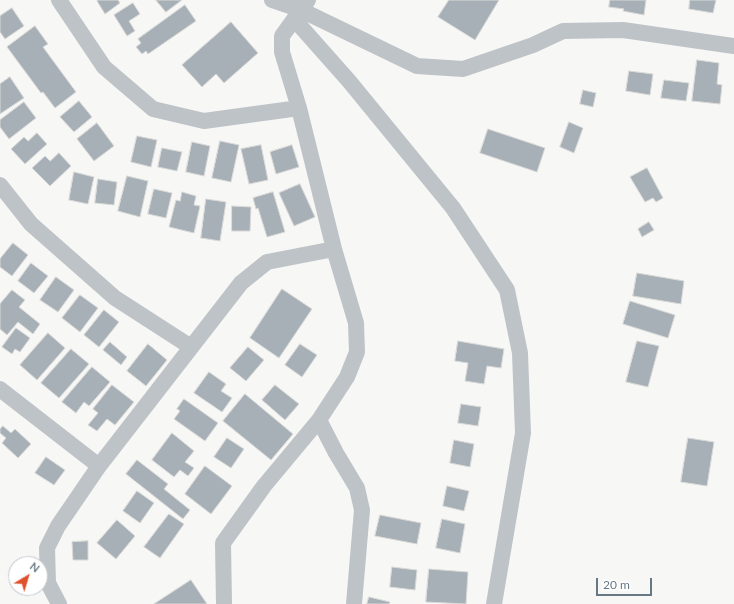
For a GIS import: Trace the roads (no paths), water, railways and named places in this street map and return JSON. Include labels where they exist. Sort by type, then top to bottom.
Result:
[{"type":"street","points":[[59,0],[104,67],[153,109],[204,121],[299,108]]},
{"type":"street","points":[[272,0],[301,10],[417,66],[463,69],[533,45],[563,31],[623,30],[734,46]]},
{"type":"street","points":[[224,604],[223,543],[264,486],[319,420],[347,377],[357,352],[356,323],[334,249],[299,108],[282,52],[282,36],[301,10]]},
{"type":"street","points":[[301,10],[349,81],[453,208],[508,290],[520,353],[523,433],[494,604]]},
{"type":"street","points":[[0,185],[31,224],[115,298],[191,348]]},
{"type":"street","points":[[59,604],[48,583],[47,548],[58,526],[99,466],[241,283],[267,262],[334,249]]},
{"type":"street","points":[[0,389],[99,466]]},
{"type":"street","points":[[319,420],[336,453],[357,488],[362,510],[354,604]]}]
